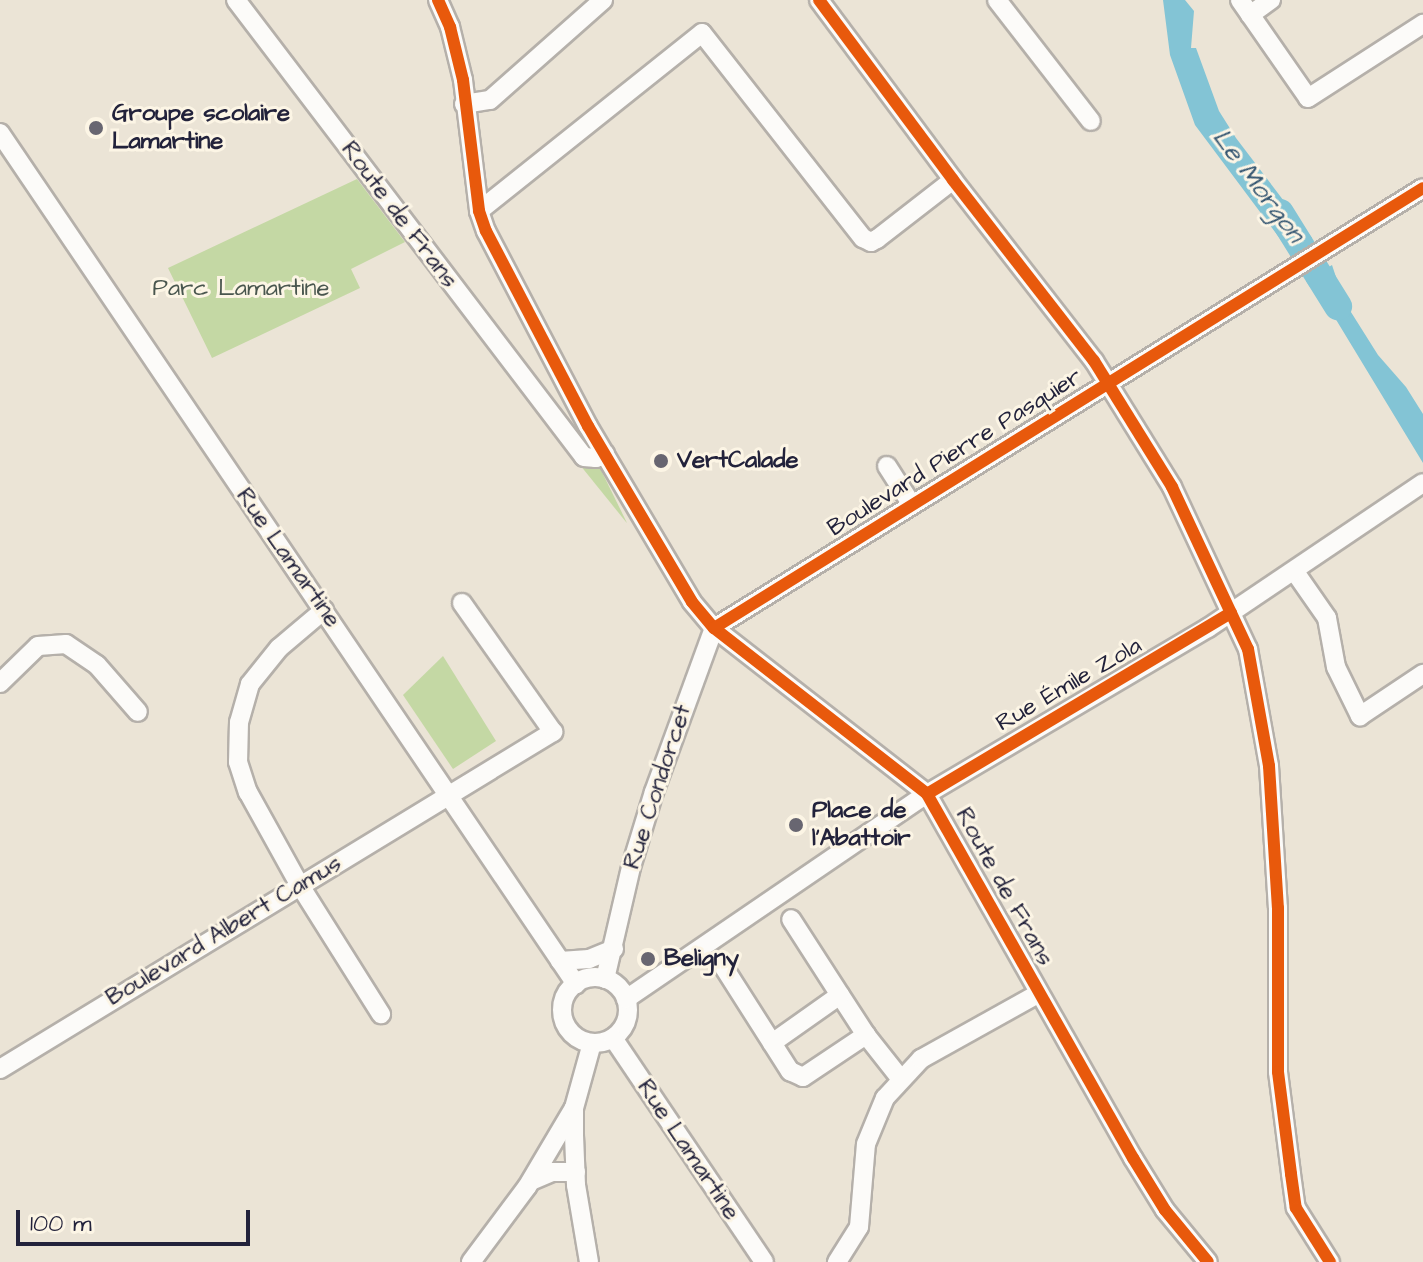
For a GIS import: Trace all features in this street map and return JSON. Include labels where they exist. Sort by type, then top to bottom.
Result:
[{"type":"street","name":"Route de Frans","points":[[236,0],[562,430],[584,457],[596,458],[605,454]]},
{"type":"street","name":"Route de Frans","points":[[438,0],[450,27],[479,211],[486,231],[590,429],[692,602],[714,628],[927,794],[1038,994],[1165,1210],[1208,1262]]},
{"type":"street","points":[[464,104],[490,100],[603,0]]},
{"type":"street","points":[[819,0],[1109,384],[1172,487],[1248,649],[1269,766],[1278,908],[1278,1072],[1291,1174],[1296,1208],[1330,1262]]},
{"type":"street","points":[[997,0],[1091,121]]},
{"type":"street","points":[[1271,0],[1245,8],[1308,98],[1423,24]]},
{"type":"street","points":[[479,211],[702,33],[863,238],[871,242],[877,239],[953,180]]},
{"type":"street","name":"Rue Lamartine","points":[[0,133],[139,344],[450,794],[576,984]]},
{"type":"street","name":"Boulevard Pierre Pasquier","points":[[714,628],[1423,188]]},
{"type":"street","points":[[562,430],[590,429]]},
{"type":"street","points":[[887,466],[912,505]]},
{"type":"street","name":"Rue Émile Zola","points":[[626,999],[927,794],[1231,613],[1420,489]]},
{"type":"street","points":[[1295,572],[1327,618],[1336,667],[1360,716],[1423,674]]},
{"type":"street","name":"Boulevard Albert Camus","points":[[0,1069],[553,732],[462,603]]},
{"type":"street","points":[[324,610],[279,648],[250,684],[239,722],[238,762],[248,792],[299,884],[381,1014]]},
{"type":"street","name":"Rue Condorcet","points":[[605,979],[631,867],[654,792],[714,628]]},
{"type":"street","points":[[0,683],[38,646],[66,644],[97,665],[138,712]]},
{"type":"street","points":[[791,919],[866,1035],[900,1078]]},
{"type":"street","points":[[560,961],[589,959],[614,949]]},
{"type":"street","points":[[723,966],[790,1071],[803,1077],[866,1035]]},
{"type":"street","points":[[595,977],[605,979],[614,984],[626,999],[627,1017],[613,1038],[592,1043],[581,1040],[565,1024],[563,1002],[576,984],[595,977]]},
{"type":"street","points":[[837,1262],[859,1227],[866,1144],[877,1113],[900,1078],[921,1059],[1038,994]]},
{"type":"street","points":[[772,1043],[840,995]]},
{"type":"street","name":"Rue Lamartine","points":[[613,1038],[764,1262]]},
{"type":"street","points":[[471,1262],[534,1173],[574,1108],[592,1043]]},
{"type":"street","points":[[574,1108],[575,1172],[589,1262]]},
{"type":"street","points":[[534,1173],[575,1172]]},
{"type":"green space","name":"Parc Lamartine","points":[[357,179],[405,242],[351,269],[360,288],[212,358],[168,268]]},
{"type":"green space","points":[[580,465],[600,468],[627,523],[626,522]]},
{"type":"green space","points":[[443,656],[496,741],[453,769],[403,695]]},
{"type":"water","points":[[1163,0],[1185,0],[1194,11],[1191,48],[1196,48],[1219,111],[1312,238],[1290,252],[1195,125],[1170,55]]},
{"type":"water","points":[[1332,265],[1344,301],[1378,355],[1406,387],[1423,414],[1423,463],[1315,285],[1310,287],[1306,281]]},
{"type":"waterway","name":"Le Morgon","points":[[1280,213],[1338,306]]},
{"type":"cycle path","points":[[438,0],[450,27],[463,80],[479,211],[486,231],[588,426],[692,602],[714,628],[927,794],[1133,1158],[1165,1210],[1208,1262]]},
{"type":"cycle path","points":[[819,0],[953,180],[1094,361],[1172,487],[1248,649],[1269,766],[1278,908],[1278,1072],[1291,1174],[1296,1208],[1330,1262]]},
{"type":"cycle path","points":[[714,628],[1423,188]]},
{"type":"cycle path","points":[[927,794],[1231,613]]},
{"type":"place","name":"Groupe scolaire Lamartine","points":[[96,128]]},
{"type":"place","name":"VertCalade","points":[[661,461]]},
{"type":"place","name":"Place de l’Abattoir","points":[[796,825]]},
{"type":"place","name":"Beligny","points":[[648,959]]}]
